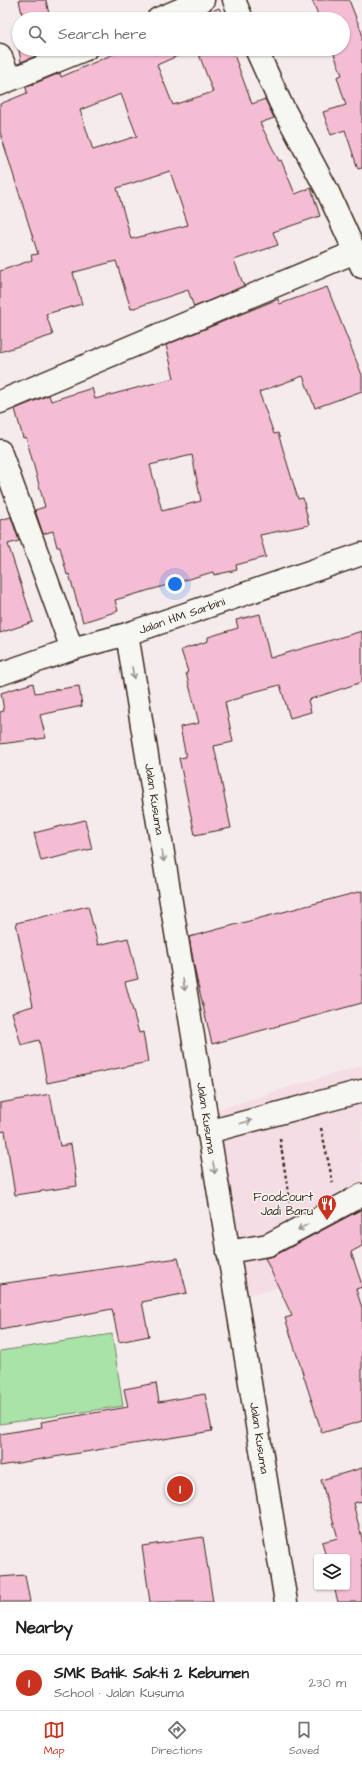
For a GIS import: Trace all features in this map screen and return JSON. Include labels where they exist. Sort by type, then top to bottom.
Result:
[{"type":"main road","points":[[175,12],[203,0]]},
{"type":"main road","points":[[234,0],[239,12]]},
{"type":"main road","points":[[0,55],[5,82],[69,56]]},
{"type":"main road","points":[[0,402],[358,260],[327,190],[280,102],[259,56]]},
{"type":"main road","points":[[0,451],[72,649]]},
{"type":"main road","name":"Jalan HM Sarbini","points":[[0,674],[72,649],[127,634],[362,554]]},
{"type":"main road","name":"Jalan Kusuma","points":[[127,634],[286,1602]]},
{"type":"main road","points":[[208,1132],[362,1091]]},
{"type":"main road","points":[[228,1252],[268,1245],[338,1207],[362,1196]]},
{"type":"path","points":[[316,1104],[338,1207]]},
{"type":"path","points":[[277,1114],[294,1232]]},
{"type":"shaded area","points":[[362,1065],[362,1246],[272,1290],[221,1300],[228,1252],[205,1113]]},
{"type":"green space","points":[[112,1334],[123,1406],[0,1424],[0,1351]]},
{"type":"building","points":[[19,0],[46,0],[49,12],[22,12]]},
{"type":"building","points":[[312,0],[349,0],[362,33],[362,168],[358,169],[345,130],[331,135],[323,112],[346,105],[337,77],[342,75],[335,56],[350,56],[350,12],[317,12]]},
{"type":"building","points":[[219,8],[221,12],[210,12]]},
{"type":"building","points":[[20,56],[36,56],[21,62]]},
{"type":"building","points":[[109,56],[177,56],[157,65],[173,105],[213,92],[200,56],[235,56],[252,104],[265,99],[274,118],[260,123],[279,161],[281,160],[295,194],[311,188],[320,216],[273,232],[278,245],[234,260],[244,286],[194,307],[188,290],[131,309],[116,261],[75,272],[73,273],[82,304],[46,314],[53,335],[0,352],[0,271],[32,260],[31,255],[38,254],[0,132],[0,104],[27,93],[26,87],[60,73],[61,77]],"holes":[[[121,94],[137,136],[93,150],[80,110]],[[170,171],[188,225],[131,239],[117,188]]]},
{"type":"building","points":[[327,287],[362,375],[362,391],[315,408],[303,376],[259,392],[274,434],[278,433],[298,499],[303,498],[309,525],[260,535],[266,557],[236,565],[237,570],[214,575],[213,572],[115,600],[118,611],[83,622],[69,574],[67,575],[60,547],[57,547],[53,531],[43,534],[35,510],[45,507],[26,437],[23,438],[15,409],[49,395],[51,401],[92,388],[95,399],[174,378],[166,345],[278,299],[280,304]],"holes":[[[192,455],[201,501],[162,511],[150,465]]]},
{"type":"building","points":[[11,517],[19,541],[8,544],[33,622],[0,633],[0,520]]},
{"type":"building","points":[[260,614],[270,658],[362,631],[362,682],[308,700],[311,712],[290,718],[280,685],[242,695],[243,697],[225,702],[233,742],[214,746],[231,828],[195,835],[179,758],[186,757],[180,727],[199,723],[186,673],[188,672],[181,650],[208,641],[208,637],[238,628],[236,620]]},
{"type":"building","points":[[33,683],[35,693],[79,686],[82,706],[40,715],[46,738],[0,744],[0,712],[4,711],[1,693]]},
{"type":"building","points":[[85,820],[92,849],[41,861],[34,833]]},
{"type":"building","points":[[362,891],[362,1003],[212,1044],[196,976],[189,937]]},
{"type":"building","points":[[88,906],[98,945],[128,938],[138,979],[125,982],[139,1033],[143,1032],[148,1062],[47,1083],[39,1040],[21,1045],[12,1012],[33,1006],[16,923]]},
{"type":"building","points":[[50,1094],[60,1146],[71,1144],[77,1186],[15,1195],[5,1131],[0,1132],[0,1103]]},
{"type":"building","points":[[362,1209],[362,1246],[351,1252],[362,1285],[362,1287],[356,1289],[362,1308],[362,1421],[322,1433],[285,1318],[292,1316],[265,1258],[274,1256]]},
{"type":"building","points":[[178,1258],[187,1293],[142,1302],[149,1336],[119,1342],[112,1309],[0,1330],[0,1284]]},
{"type":"building","points":[[156,1383],[159,1402],[205,1394],[212,1431],[0,1466],[0,1434],[42,1427],[41,1422],[128,1407],[124,1389]]},
{"type":"building","points":[[362,1468],[362,1501],[353,1503],[362,1538],[362,1602],[338,1602],[335,1590],[350,1590],[350,1554],[325,1554],[322,1542],[338,1538],[321,1480]]},
{"type":"building","points":[[203,1537],[213,1602],[150,1602],[142,1546]]},
{"type":"building","points":[[25,1575],[30,1602],[0,1602],[0,1577]]},
{"type":"place","name":"Foodcourt Jadi Baru","points":[[327,1221]]},
{"type":"place","name":"SMK Batik Sakti 2 Kebumen","points":[[180,1489]]}]
